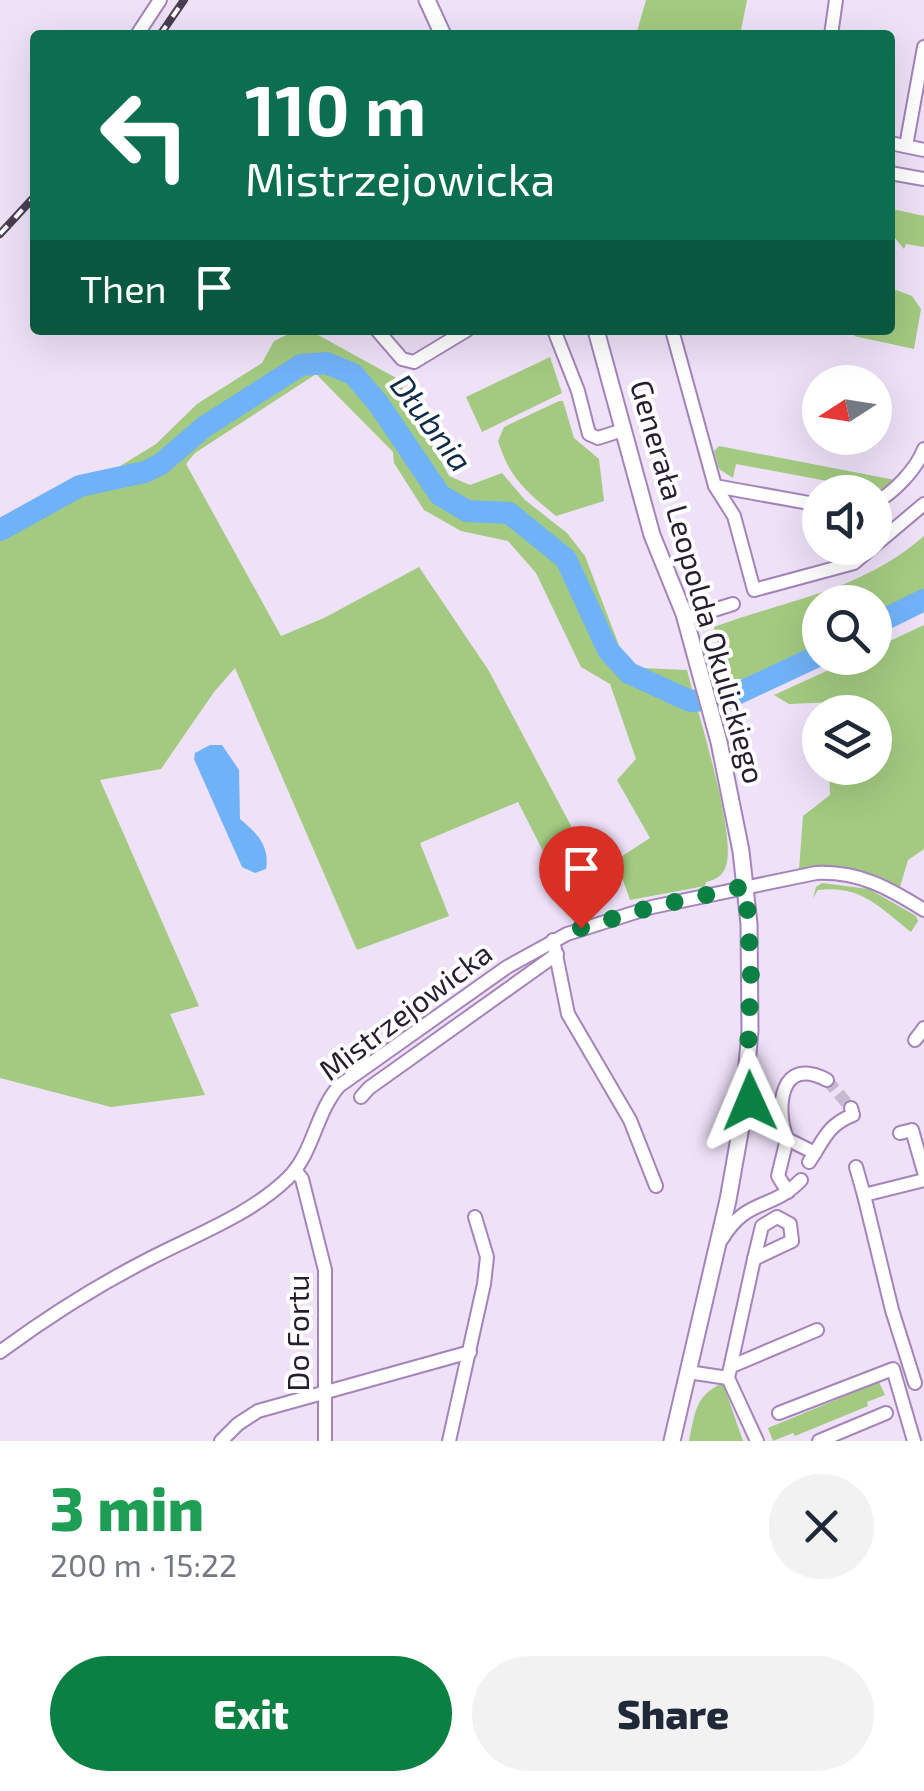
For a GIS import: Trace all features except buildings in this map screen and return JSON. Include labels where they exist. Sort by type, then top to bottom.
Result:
[{"type":"main road","points":[[427,0],[441,30]]},
{"type":"main road","name":"Generała Leopolda Okulickiego","points":[[597,335],[652,535],[685,619],[714,722],[732,798],[746,886],[751,972],[747,1077],[736,1159],[672,1441]]},
{"type":"street","points":[[140,30],[160,0]]},
{"type":"street","points":[[832,30],[836,0]]},
{"type":"street","points":[[906,146],[924,47]]},
{"type":"street","points":[[895,145],[924,150]]},
{"type":"street","points":[[895,173],[924,180]]},
{"type":"street","points":[[380,335],[402,359],[414,362],[460,335]]},
{"type":"street","points":[[556,335],[578,391],[589,434],[598,438],[623,430]]},
{"type":"street","points":[[673,335],[715,486],[734,516],[754,590],[854,563],[924,504]]},
{"type":"street","points":[[892,492],[924,450]]},
{"type":"street","points":[[715,486],[802,503]]},
{"type":"street","points":[[685,619],[734,604]]},
{"type":"street","name":"Mistrzejowicka","points":[[0,1352],[144,1261],[252,1205],[295,1170],[308,1150],[322,1109],[339,1086],[479,986],[612,918],[795,876],[840,873],[874,880],[924,910]]},
{"type":"street","points":[[361,1097],[555,947],[568,1014],[630,1120],[656,1186]]},
{"type":"street","points":[[788,1192],[778,1176],[784,1134],[780,1098],[790,1079],[812,1074],[827,1080]]},
{"type":"street","points":[[747,1077],[754,1110],[812,1158],[836,1122],[853,1115],[850,1108]]},
{"type":"street","points":[[864,1195],[924,1176],[912,1130],[900,1133]]},
{"type":"street","points":[[856,1167],[892,1310],[919,1382],[898,1387]]},
{"type":"street","name":"Do Fortu","points":[[295,1170],[302,1179],[325,1270],[325,1441]]},
{"type":"street","points":[[716,1250],[740,1214],[788,1192],[801,1180]]},
{"type":"street","points":[[449,1441],[488,1258],[475,1217]]},
{"type":"street","points":[[754,1259],[730,1372],[757,1441]]},
{"type":"street","points":[[688,1372],[730,1372],[817,1330]]},
{"type":"street","points":[[221,1441],[258,1411],[470,1352]]},
{"type":"street","points":[[779,1413],[893,1369],[914,1441]]},
{"type":"street","points":[[819,1441],[886,1413]]},
{"type":"green space","points":[[646,0],[747,0],[741,30],[637,30]]},
{"type":"green space","points":[[895,210],[924,216],[924,247],[906,244],[904,249],[895,238]]},
{"type":"green space","points":[[895,290],[912,296],[921,309],[914,349],[854,336],[895,335]]},
{"type":"green space","points":[[287,335],[318,335],[398,379],[449,476],[470,485],[502,473],[525,500],[567,533],[585,556],[623,656],[641,668],[687,670],[720,796],[728,845],[726,866],[720,876],[705,886],[630,900],[616,860],[650,838],[617,780],[636,759],[610,684],[581,667],[536,573],[508,541],[461,531],[424,510],[394,463],[393,452],[316,374],[195,453],[186,464],[281,636],[324,618],[419,567],[489,671],[605,890],[573,910],[518,802],[420,843],[449,916],[357,950],[235,668],[161,769],[100,780],[199,1006],[170,1014],[205,1095],[111,1107],[0,1078],[0,540],[156,444],[197,404],[262,363],[274,341]]},
{"type":"green space","points":[[550,357],[562,393],[482,432],[466,397]]},
{"type":"green space","points":[[563,401],[574,438],[599,459],[604,501],[556,516],[520,483],[498,441],[504,427]]},
{"type":"green space","points":[[719,446],[869,475],[802,476],[736,464],[733,478],[719,469],[714,451]]},
{"type":"green space","points":[[924,536],[924,589],[892,606],[892,585],[842,585],[882,565],[892,565],[892,559]]},
{"type":"green space","points":[[802,599],[802,652],[744,679],[728,680],[714,627]]},
{"type":"green space","points":[[924,625],[924,849],[908,860],[900,887],[879,876],[799,870],[803,816],[830,795],[830,785],[892,785],[892,695],[802,695],[802,703],[789,704],[774,695],[818,675],[892,675],[892,640]]},
{"type":"green space","points":[[822,883],[869,889],[916,916],[918,921],[911,932],[880,907],[847,891],[818,890],[813,898],[816,887]]},
{"type":"green space","points":[[879,1382],[885,1395],[867,1402],[868,1406],[773,1441],[768,1428]]},
{"type":"green space","points":[[723,1383],[743,1441],[689,1441],[702,1399]]},
{"type":"water","points":[[210,745],[222,745],[239,770],[240,819],[261,841],[266,869],[255,873],[242,867],[194,759],[195,753]]},
{"type":"waterway","name":"Dłubnia","points":[[0,530],[80,486],[145,472],[161,464],[204,427],[301,365],[326,363],[353,374],[378,403],[440,495],[467,511],[509,513],[566,559],[608,650],[629,673],[690,701],[726,699],[802,663]]},
{"type":"waterway","name":"Dłubnia","points":[[892,616],[924,600]]},
{"type":"tunnel","points":[[827,1080],[851,1108]]},
{"type":"railway","points":[[163,30],[184,0]]},
{"type":"railway","points":[[0,234],[30,201]]},
{"type":"route","points":[[581,928],[746,886],[751,972],[747,1077],[750,1101]]}]
